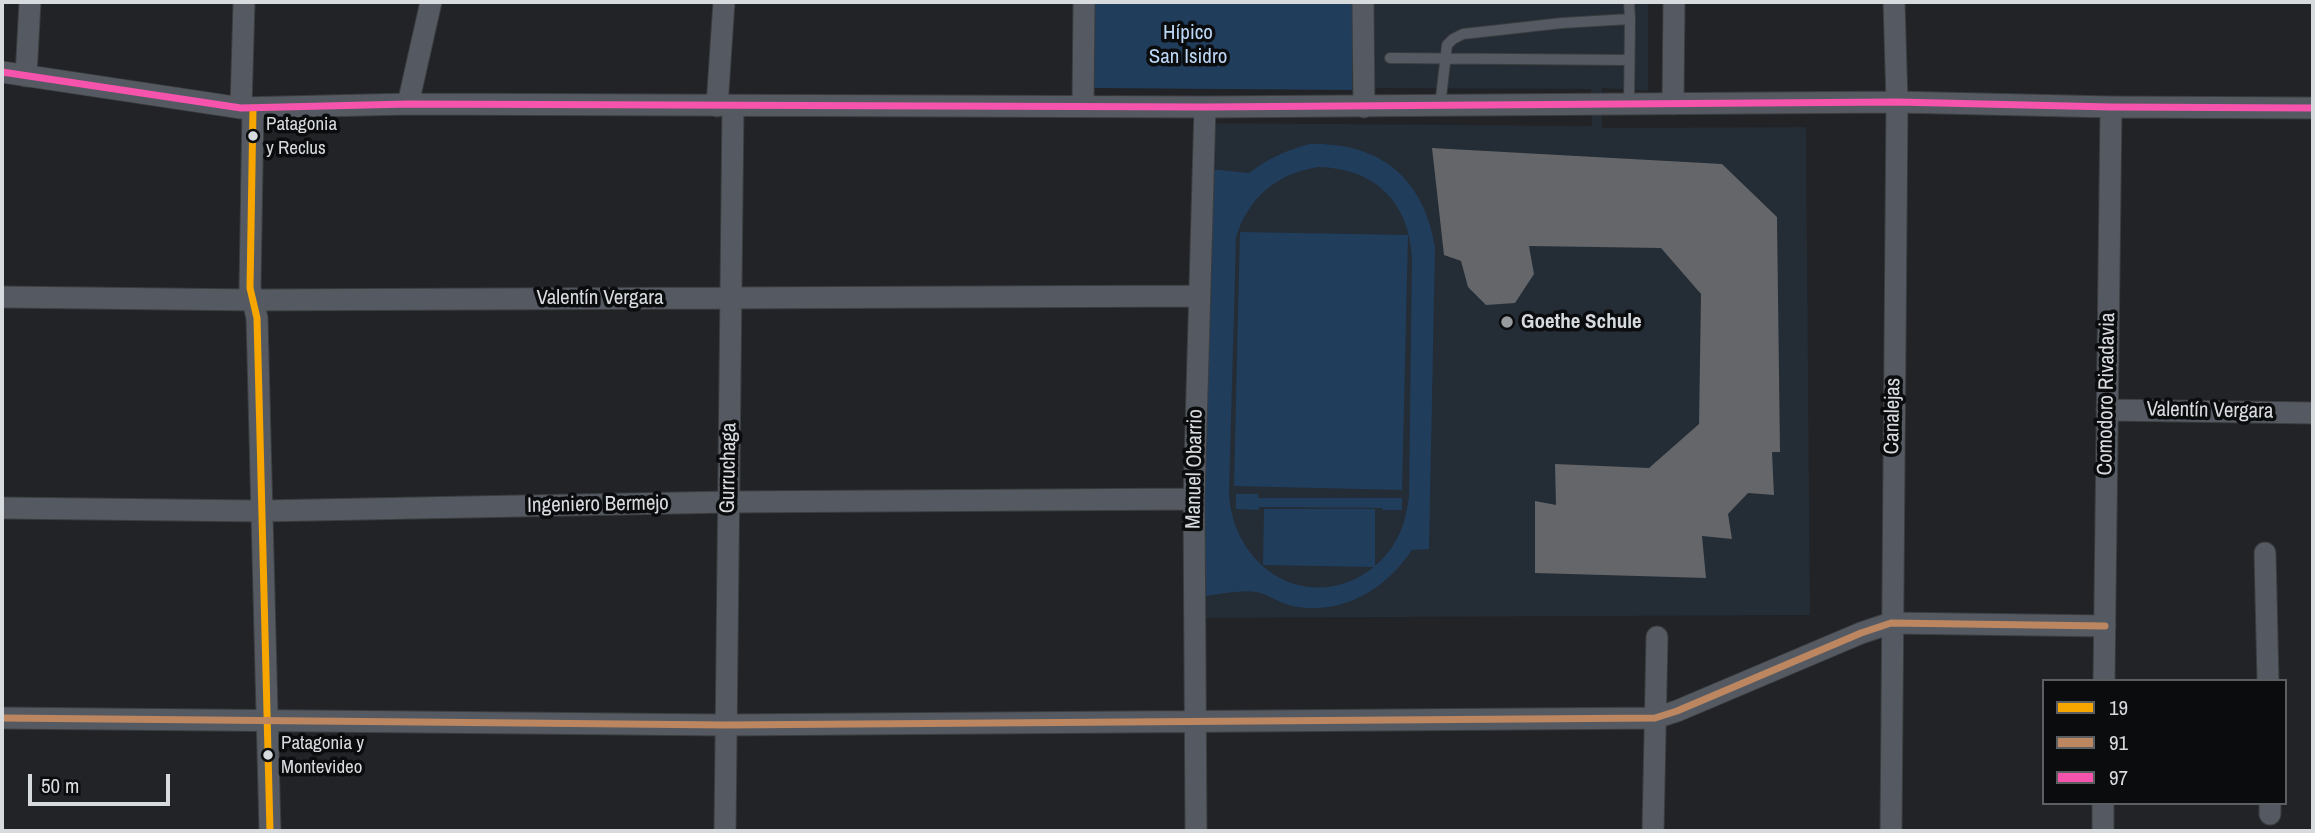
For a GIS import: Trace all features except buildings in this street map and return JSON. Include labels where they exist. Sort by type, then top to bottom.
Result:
[{"type":"street","points":[[26,76],[30,2]]},
{"type":"street","points":[[244,2],[250,288],[257,318],[270,831]]},
{"type":"street","points":[[408,104],[432,2]]},
{"type":"street","name":"Gurruchaga","points":[[724,2],[731,298],[725,831]]},
{"type":"street","points":[[1083,106],[1084,2]]},
{"type":"street","points":[[1363,2],[1364,107]]},
{"type":"street","points":[[1674,2],[1674,104]]},
{"type":"street","name":"Canalejas","points":[[1891,831],[1897,102],[1894,2]]},
{"type":"street","points":[[2,72],[247,108],[408,104],[1364,107],[1897,102],[2313,108]]},
{"type":"street","name":"Manuel Obarrio","points":[[1196,831],[1194,499],[1205,107]]},
{"type":"street","name":"Comodoro Rivadavia","points":[[2104,679],[2110,107]]},
{"type":"street","name":"Valentín Vergara","points":[[2,297],[253,300],[1199,296]]},
{"type":"street","name":"Valentín Vergara","points":[[2107,410],[2313,413]]},
{"type":"street","name":"Ingeniero Bermejo","points":[[2,508],[261,511],[729,502],[1194,499]]},
{"type":"street","points":[[2265,553],[2268,679]]},
{"type":"street","points":[[2,718],[726,725],[1655,718],[1891,623],[2105,626]]},
{"type":"street","points":[[1653,831],[1657,637]]},
{"type":"street","points":[[2103,805],[2103,831]]},
{"type":"lane","points":[[1629,2],[1629,104]]},
{"type":"lane","points":[[1440,106],[1447,45],[1463,34],[1630,19]]},
{"type":"lane","points":[[1390,58],[1629,60]]},
{"type":"shaded area","name":"Goethe Schule","points":[[1374,2],[1648,2],[1648,91],[1602,88],[1602,128],[1806,127],[1810,615],[1201,618],[1211,123],[1592,126],[1591,89],[1375,88]]},
{"type":"green space","name":"Hípico San Isidro","points":[[1095,2],[1352,2],[1352,90],[1094,88]]},
{"type":"green space","points":[[1310,144],[1335,145],[1358,150],[1395,169],[1421,202],[1429,223],[1435,247],[1429,549],[1412,550],[1389,577],[1361,597],[1328,607],[1292,606],[1251,591],[1202,596],[1210,169],[1249,173],[1271,159]],"holes":[[[1318,167],[1338,169],[1372,181],[1385,192],[1404,220],[1409,238],[1412,258],[1409,495],[1406,516],[1399,535],[1375,566],[1375,509],[1264,509],[1263,565],[1374,567],[1350,581],[1325,587],[1301,586],[1279,577],[1259,563],[1244,543],[1233,519],[1229,492],[1236,237],[1248,210],[1277,182],[1303,170]]]},
{"type":"green space","points":[[1240,232],[1408,235],[1402,490],[1234,486]]},
{"type":"green space","points":[[1236,494],[1258,494],[1258,498],[1402,498],[1402,510],[1259,507],[1258,510],[1236,509]]},
{"type":"transit line","name":"97","points":[[2,72],[241,108],[408,104],[1205,107],[1897,102],[2313,108]]},
{"type":"transit line","name":"19","points":[[253,108],[250,288],[257,318],[270,831]]},
{"type":"transit line","name":"91","points":[[2,718],[726,725],[1655,718],[1891,623],[2105,626]]},
{"type":"place","name":"Patagonia y Reclus","points":[[253,136]]},
{"type":"place","name":"Goethe Schule","points":[[1507,322]]},
{"type":"place","name":"Patagonia y Montevideo","points":[[268,755]]}]
